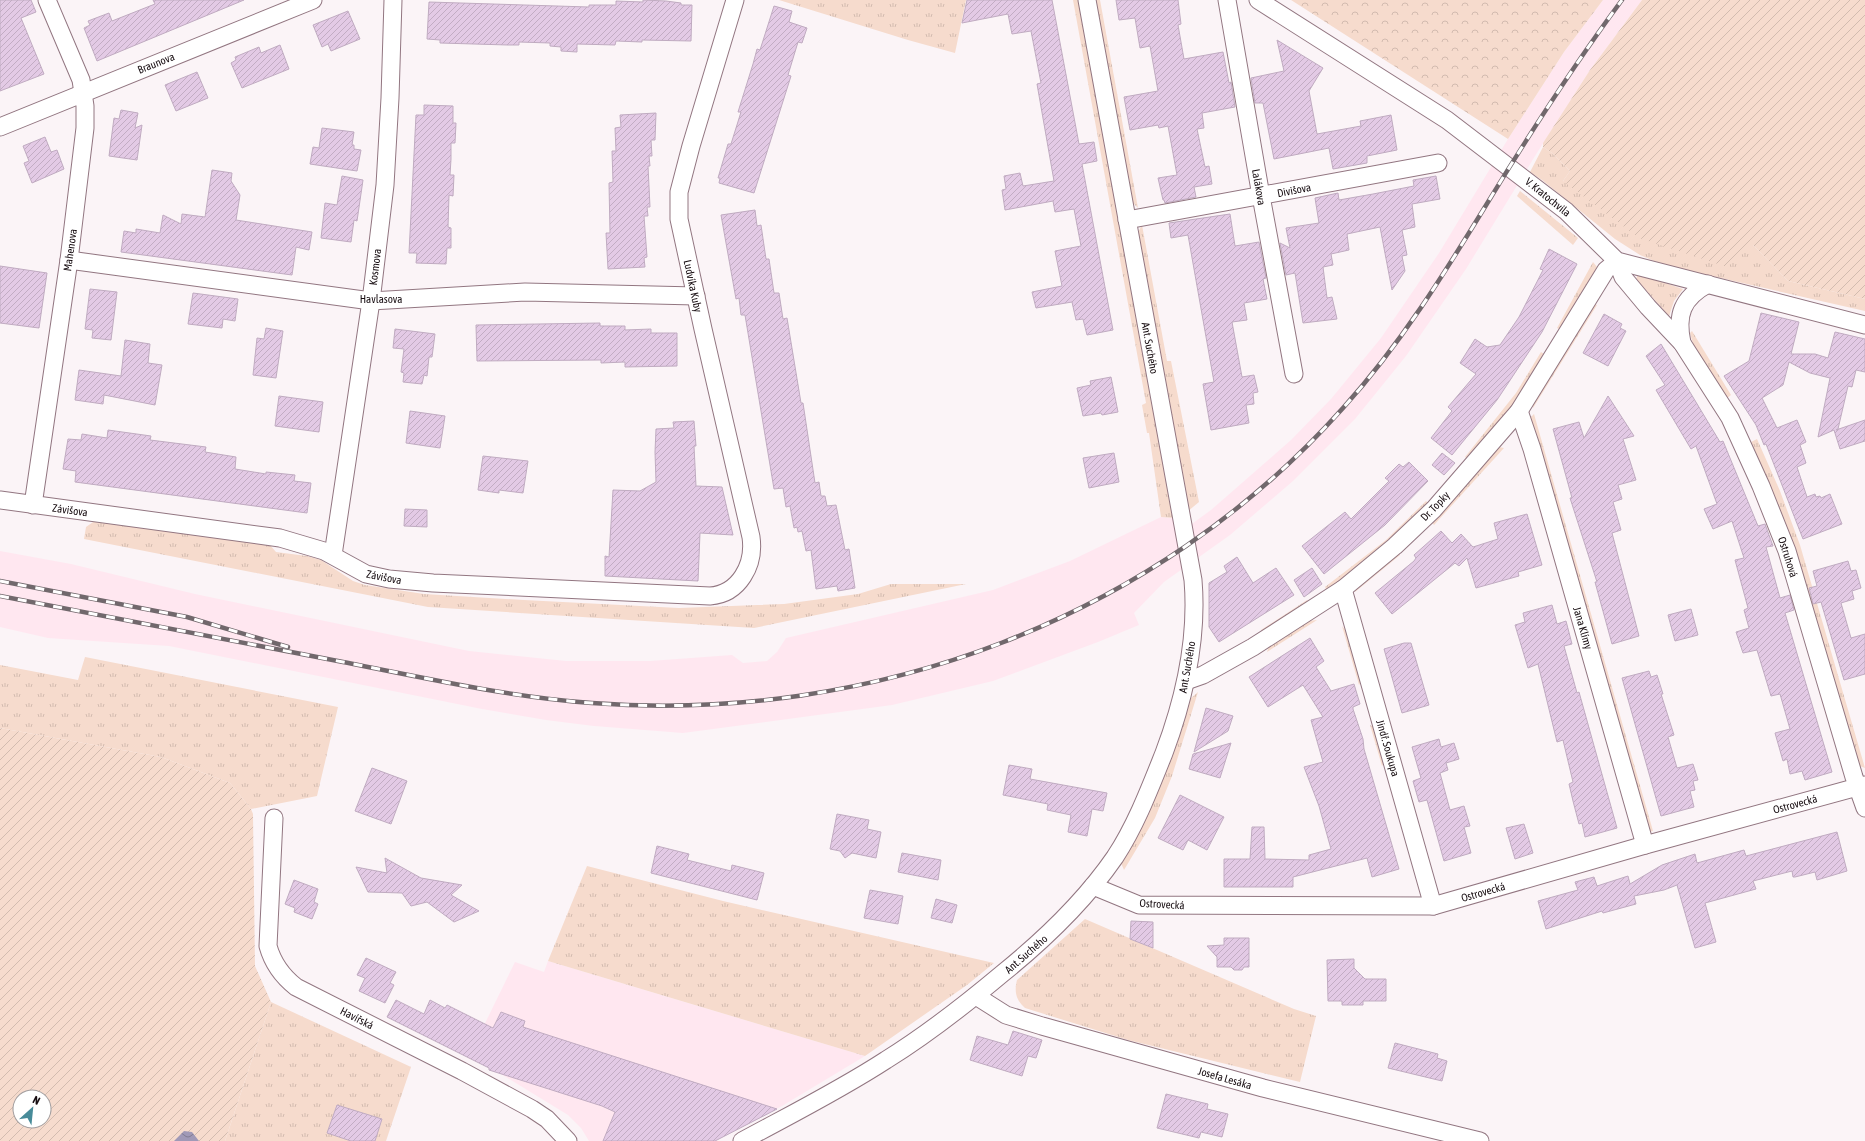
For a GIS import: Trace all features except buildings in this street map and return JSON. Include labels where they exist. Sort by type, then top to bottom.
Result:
[{"type":"street","name":"Mahenova","points":[[33,505],[69,260],[83,153],[85,114],[81,80],[48,0]]},
{"type":"street","name":"Braunova","points":[[0,127],[313,0]]},
{"type":"street","name":"Kosmova","points":[[334,555],[371,301],[385,185],[390,98],[393,0]]},
{"type":"street","name":"Ludvíka Kuby","points":[[735,0],[691,146],[678,201],[679,219],[751,537],[751,558],[745,573]]},
{"type":"street","name":"Ant. Suchého","points":[[742,1141],[884,1062],[913,1043],[976,996],[1052,931],[1093,886],[1116,854],[1142,806],[1169,740],[1186,681],[1194,623],[1192,580],[1087,0]]},
{"type":"street","name":"Lalákova","points":[[1227,0],[1294,374]]},
{"type":"street","name":"V. Kratochvíla","points":[[1258,0],[1447,120],[1566,211],[1617,261]]},
{"type":"street","name":"Divišova","points":[[1127,220],[1438,163]]},
{"type":"street","name":"Havlasova","points":[[69,260],[371,301],[525,292],[696,296]]},
{"type":"street","points":[[1617,261],[1865,325]]},
{"type":"street","name":"Ostruhová","points":[[1617,261],[1624,278],[1682,343],[1730,418],[1762,486],[1787,551],[1861,786],[1865,808]]},
{"type":"street","name":"Dr. Topky","points":[[1186,681],[1203,675],[1253,647],[1343,589],[1395,546],[1434,509],[1519,411],[1606,270],[1617,261]]},
{"type":"street","name":"Ostruhová","points":[[1682,343],[1680,327],[1682,308],[1687,298],[1696,290],[1708,284]]},
{"type":"street","name":"Jana Klímy","points":[[1519,411],[1532,449],[1645,845]]},
{"type":"street","name":"Závišova","points":[[0,500],[280,538],[312,546],[334,555],[366,574],[399,580],[682,596],[710,596],[721,595],[732,589],[745,573]]},
{"type":"street","name":"Jindř. Soukupa","points":[[1343,589],[1433,906]]},
{"type":"street","name":"Ostrovecká","points":[[1093,886],[1139,905],[1433,906],[1645,845],[1861,786]]},
{"type":"street","name":"Havířská","points":[[274,818],[268,946],[275,964],[288,981],[296,987],[462,1071],[532,1109],[547,1119],[568,1141]]},
{"type":"street","name":"Josefa Lesáka","points":[[976,996],[1006,1015],[1057,1031],[1262,1088],[1480,1141]]},
{"type":"shaded area","points":[[1603,0],[1642,0],[1590,70],[1466,269],[1406,356],[1355,419],[1293,481],[1230,535],[1164,582],[1134,613],[1139,625],[1098,642],[993,681],[892,705],[683,733],[594,726],[546,720],[482,709],[169,646],[48,638],[0,627],[0,551],[71,564],[195,594],[469,651],[566,661],[650,661],[732,655],[743,663],[767,661],[777,652],[786,638],[993,590],[1070,561],[1161,517],[1173,518],[1178,534],[1211,510],[1291,440],[1331,399],[1381,338],[1439,253],[1508,139],[1564,52]]},
{"type":"shaded area","points":[[548,961],[865,1056],[782,1106],[715,1141],[589,1141],[581,1128],[568,1115],[501,1074],[489,1070],[489,1067],[468,1058],[515,962],[544,972]]},
{"type":"green space","points":[[779,0],[966,0],[955,53]]},
{"type":"green space","points":[[1073,0],[1079,0],[1173,518],[1161,517],[1149,433],[1147,433],[1142,405],[1146,403]]},
{"type":"green space","points":[[1095,0],[1100,0],[1138,208],[1132,202]]},
{"type":"green space","points":[[1291,0],[1603,0],[1564,52],[1508,139]]},
{"type":"green space","points":[[1642,0],[1865,0],[1865,299],[1788,281],[1753,245],[1727,267],[1639,238],[1563,181],[1570,171],[1552,153],[1543,147],[1543,143],[1590,70]]},
{"type":"green space","points":[[1543,147],[1552,153],[1570,171],[1563,181],[1753,245],[1788,281],[1865,299],[1865,311],[1681,269],[1640,255],[1615,239],[1530,172]]},
{"type":"green space","points":[[1520,191],[1578,238],[1573,245],[1517,196]]},
{"type":"green space","points":[[1142,225],[1167,361],[1171,361],[1199,502],[1187,512],[1137,234]]},
{"type":"green space","points":[[1593,262],[1597,267],[1561,330],[1557,328]]},
{"type":"green space","points":[[1638,274],[1683,289],[1674,301],[1669,316],[1636,279]]},
{"type":"green space","points":[[1594,304],[1597,305],[1533,408],[1532,402]]},
{"type":"green space","points":[[1692,331],[1731,395],[1726,399],[1694,347],[1690,333]]},
{"type":"green space","points":[[1541,352],[1546,355],[1529,383],[1469,460],[1465,457],[1516,393]]},
{"type":"green space","points":[[1534,414],[1653,831],[1649,832],[1530,418]]},
{"type":"green space","points":[[1757,439],[1780,491],[1800,545],[1865,768],[1857,765],[1793,543],[1751,442]]},
{"type":"green space","points":[[1499,447],[1504,448],[1434,525],[1431,521]]},
{"type":"green space","points":[[1426,501],[1429,504],[1422,512],[1353,572],[1327,591],[1325,587],[1386,540]]},
{"type":"green space","points":[[96,520],[269,544],[276,552],[307,556],[321,560],[353,581],[365,585],[424,594],[679,608],[784,604],[858,594],[891,584],[966,584],[754,628],[428,607],[84,539],[86,527]]},
{"type":"green space","points":[[1398,552],[1400,555],[1355,592],[1357,586]]},
{"type":"green space","points":[[1307,600],[1310,603],[1262,632],[1261,630]]},
{"type":"green space","points":[[1317,620],[1267,652],[1269,646],[1308,621]]},
{"type":"green space","points":[[1342,626],[1348,633],[1362,681],[1359,685]]},
{"type":"green space","points":[[85,657],[338,707],[317,796],[251,809],[230,783],[161,757],[0,728],[0,665],[78,680]]},
{"type":"green space","points":[[1198,692],[1172,776],[1155,818],[1124,870],[1121,863],[1142,824],[1160,783],[1190,699]]},
{"type":"green space","points":[[1370,725],[1376,728],[1386,760],[1382,766]]},
{"type":"green space","points":[[0,728],[161,757],[230,783],[251,809],[253,814],[255,966],[271,1002],[225,1141],[0,1141]]},
{"type":"green space","points":[[587,866],[723,901],[994,963],[967,985],[865,1056],[548,961]]},
{"type":"green space","points":[[1085,919],[1294,1009],[1316,1016],[1300,1082],[1128,1040],[1025,1008],[1016,996],[1017,980]]},
{"type":"green space","points":[[271,1002],[411,1067],[386,1141],[225,1141]]},
{"type":"water","points":[[184,1131],[192,1132],[199,1141],[174,1141]]},
{"type":"railway","points":[[0,596],[498,692],[592,703],[697,705],[801,695],[904,675],[1002,642],[1097,600],[1186,546],[1268,482],[1343,408],[1384,359],[1420,308],[1455,256],[1520,150],[1587,49],[1622,0]]},
{"type":"railway","points":[[0,581],[187,617],[288,647]]}]
